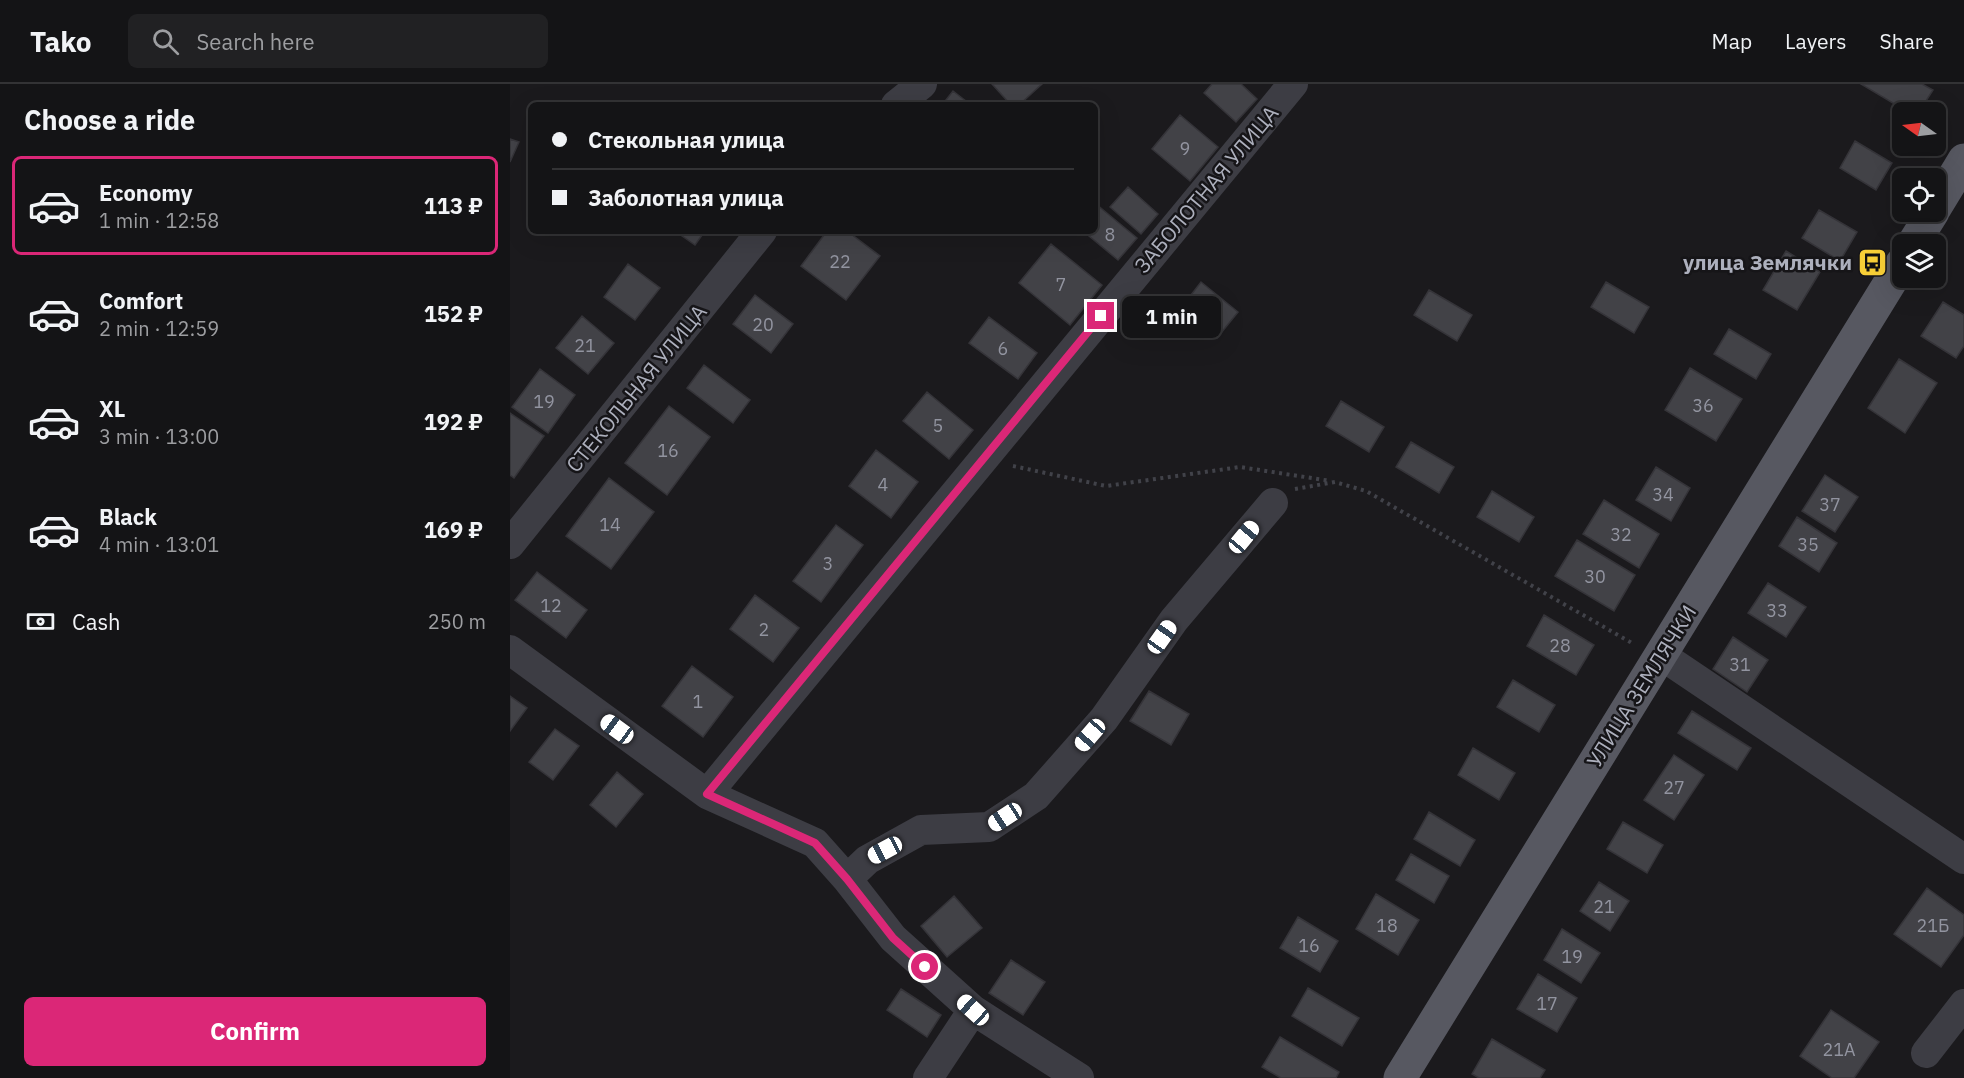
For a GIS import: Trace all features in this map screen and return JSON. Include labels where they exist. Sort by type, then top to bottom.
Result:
[{"type":"main road","points":[[1946,190],[1964,160]]},
{"type":"main road","name":"УЛИЦА ЗЕМЛЯЧКИ","points":[[1400,1078],[1646,649],[1892,278]]},
{"type":"street","points":[[900,102],[922,84]]},
{"type":"street","name":"ЗАБОЛОТНАЯ УЛИЦА","points":[[707,794],[1293,84]]},
{"type":"street","name":"СТЕКОЛЬНАЯ УЛИЦА","points":[[510,544],[760,234]]},
{"type":"street","points":[[847,879],[867,860],[921,830],[989,827],[1036,796],[1104,719],[1174,620],[1273,503]]},
{"type":"street","points":[[1646,649],[1964,859]]},
{"type":"street","points":[[510,650],[707,794],[815,843],[847,879],[893,938],[973,1010],[1079,1078]]},
{"type":"street","points":[[1926,1053],[1964,1004]]},
{"type":"street","points":[[927,1078],[973,1010]]},
{"type":"path","points":[[983,459],[1106,486],[1240,467],[1335,482],[1366,491],[1646,649]]},
{"type":"path","points":[[1273,503],[1285,490],[1335,482]]},
{"type":"building","points":[[992,84],[1042,84],[1022,102],[1008,102]]},
{"type":"building","points":[[1212,84],[1241,84],[1257,99],[1236,122],[1204,93]]},
{"type":"building","points":[[1861,84],[1922,84],[1933,90],[1925,102],[1892,102]]},
{"type":"building","points":[[953,91],[967,102],[944,102]]},
{"type":"building","points":[[1180,115],[1218,147],[1190,181],[1152,149]]},
{"type":"building","points":[[510,139],[519,142],[510,162]]},
{"type":"building","points":[[1855,141],[1892,163],[1876,190],[1840,168]]},
{"type":"building","points":[[1128,187],[1158,214],[1141,234],[1110,207]]},
{"type":"building","points":[[1098,206],[1137,238],[1118,260],[1087,234],[1098,234]]},
{"type":"building","points":[[1819,210],[1857,232],[1840,261],[1802,238]]},
{"type":"building","points":[[679,234],[703,234],[695,245]]},
{"type":"building","points":[[825,234],[851,234],[880,256],[846,300],[801,266]]},
{"type":"building","points":[[1051,244],[1102,285],[1070,325],[1019,283]]},
{"type":"building","points":[[1786,251],[1820,272],[1797,310],[1763,290]]},
{"type":"building","points":[[628,264],[660,288],[635,320],[604,297]]},
{"type":"building","points":[[1201,282],[1238,312],[1217,338],[1181,308]]},
{"type":"building","points":[[1606,282],[1649,307],[1634,333],[1591,307]]},
{"type":"building","points":[[1429,290],[1472,315],[1457,341],[1414,315]]},
{"type":"building","points":[[755,295],[793,324],[771,353],[733,324]]},
{"type":"building","points":[[1943,302],[1964,315],[1964,346],[1956,358],[1921,336]]},
{"type":"building","points":[[582,316],[614,343],[588,374],[556,348]]},
{"type":"building","points":[[989,317],[1037,353],[1018,379],[969,343]]},
{"type":"building","points":[[1729,329],[1771,354],[1756,379],[1714,354]]},
{"type":"building","points":[[1899,359],[1937,383],[1905,433],[1868,408]]},
{"type":"building","points":[[704,365],[750,400],[733,423],[687,388]]},
{"type":"building","points":[[1690,368],[1742,399],[1716,441],[1665,410]]},
{"type":"building","points":[[540,369],[575,395],[548,433],[512,407]]},
{"type":"building","points":[[927,392],[973,430],[949,459],[903,421]]},
{"type":"building","points":[[1341,401],[1384,427],[1369,452],[1326,426]]},
{"type":"building","points":[[669,406],[710,437],[667,495],[625,463]]},
{"type":"building","points":[[510,413],[544,436],[514,478],[510,475]]},
{"type":"building","points":[[1411,442],[1454,467],[1439,493],[1396,467]]},
{"type":"building","points":[[876,450],[918,482],[891,518],[849,486]]},
{"type":"building","points":[[1656,467],[1690,488],[1671,521],[1636,500]]},
{"type":"building","points":[[1825,475],[1858,497],[1835,532],[1802,511]]},
{"type":"building","points":[[609,478],[654,512],[611,569],[566,536]]},
{"type":"building","points":[[1492,491],[1534,517],[1519,542],[1477,517]]},
{"type":"building","points":[[1604,500],[1659,534],[1639,568],[1583,534]]},
{"type":"building","points":[[1797,517],[1837,543],[1819,572],[1779,546]]},
{"type":"building","points":[[836,525],[863,545],[821,602],[793,581]]},
{"type":"building","points":[[1577,540],[1635,575],[1614,611],[1555,576]]},
{"type":"building","points":[[537,572],[587,610],[566,638],[515,600]]},
{"type":"building","points":[[1768,583],[1806,607],[1786,637],[1748,613]]},
{"type":"building","points":[[755,595],[799,628],[773,662],[730,629]]},
{"type":"building","points":[[1544,615],[1594,645],[1576,675],[1527,646]]},
{"type":"building","points":[[1733,637],[1768,660],[1747,692],[1713,669]]},
{"type":"building","points":[[692,666],[733,697],[703,737],[662,706]]},
{"type":"building","points":[[1513,680],[1555,705],[1539,732],[1497,707]]},
{"type":"building","points":[[1149,691],[1189,714],[1171,745],[1130,721]]},
{"type":"building","points":[[510,696],[527,708],[510,731]]},
{"type":"building","points":[[1692,711],[1751,748],[1737,770],[1678,733]]},
{"type":"building","points":[[555,729],[579,746],[553,780],[529,762]]},
{"type":"building","points":[[1473,748],[1515,773],[1499,800],[1458,775]]},
{"type":"building","points":[[1674,755],[1704,775],[1674,820],[1644,800]]},
{"type":"building","points":[[617,772],[643,794],[616,827],[590,805]]},
{"type":"building","points":[[1429,812],[1475,840],[1460,866],[1414,839]]},
{"type":"building","points":[[1623,822],[1663,845],[1647,873],[1607,849]]},
{"type":"building","points":[[1411,854],[1449,876],[1434,903],[1396,880]]},
{"type":"building","points":[[1599,882],[1629,901],[1610,931],[1580,911]]},
{"type":"building","points":[[1927,888],[1964,915],[1964,935],[1941,967],[1894,934]]},
{"type":"building","points":[[1376,894],[1419,920],[1398,955],[1356,929]]},
{"type":"building","points":[[954,896],[982,928],[947,957],[921,926]]},
{"type":"building","points":[[1298,917],[1338,941],[1320,972],[1280,948]]},
{"type":"building","points":[[1562,929],[1600,953],[1581,983],[1544,960]]},
{"type":"building","points":[[1011,960],[1045,982],[1023,1015],[989,993]]},
{"type":"building","points":[[1538,974],[1577,998],[1557,1032],[1517,1009]]},
{"type":"building","points":[[1308,988],[1359,1018],[1342,1046],[1292,1016]]},
{"type":"building","points":[[901,989],[941,1015],[927,1037],[887,1010]]},
{"type":"building","points":[[1831,1010],[1879,1042],[1854,1078],[1832,1078],[1800,1056]]},
{"type":"building","points":[[1280,1037],[1339,1072],[1336,1078],[1281,1078],[1262,1067]]},
{"type":"building","points":[[1492,1039],[1545,1070],[1540,1078],[1479,1078],[1472,1074]]},
{"type":"place","name":"улица Землячки","points":[[1873,262]]},
{"type":"route","points":[[925,967],[893,938],[847,879],[815,843],[707,794],[1101,316]]}]
